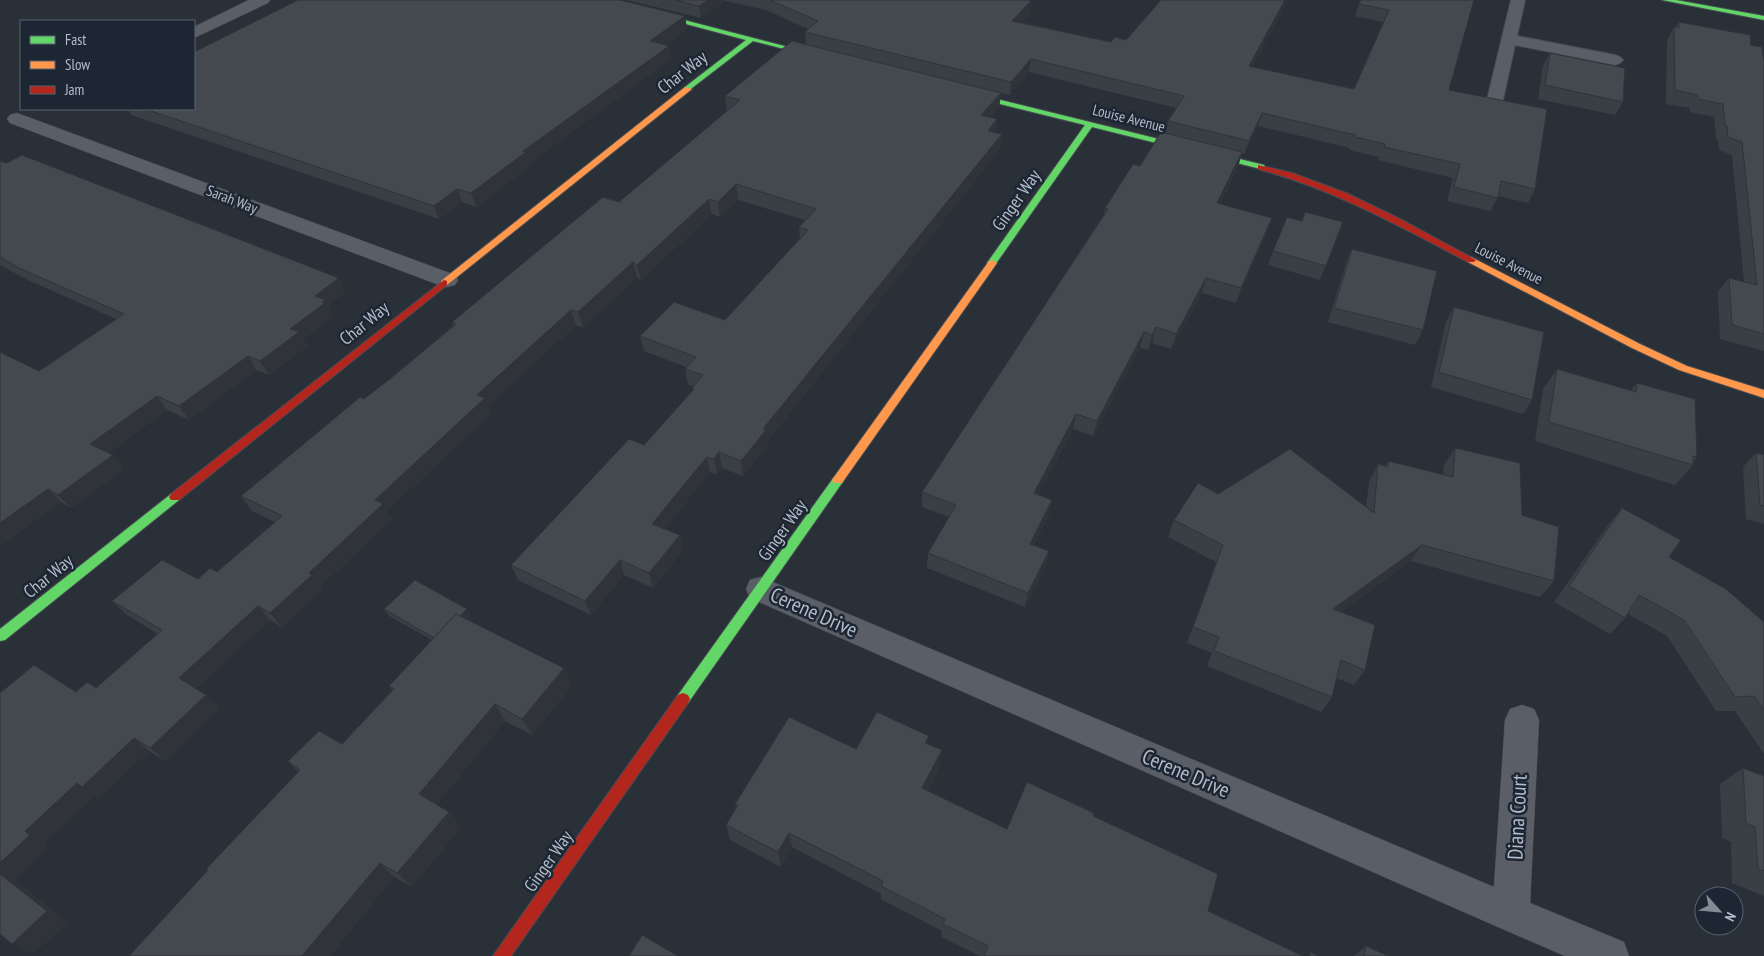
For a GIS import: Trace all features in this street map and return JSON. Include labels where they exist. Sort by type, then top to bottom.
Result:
[{"type":"street","points":[[195,33],[262,0]]},
{"type":"street","points":[[600,0],[829,58]]},
{"type":"street","points":[[1664,0],[1764,18]]},
{"type":"street","name":"Char Way","points":[[0,636],[751,39]]},
{"type":"street","name":"Louise Avenue","points":[[955,90],[1238,160],[1317,183],[1343,194],[1636,346],[1683,368],[1764,394]]},
{"type":"street","points":[[9,123],[36,110]]},
{"type":"street","name":"Sarah Way","points":[[9,123],[447,280]]},
{"type":"street","name":"Ginger Way","points":[[502,956],[1090,124]]},
{"type":"street","name":"Cerene Drive","points":[[761,589],[1610,956]]},
{"type":"street","name":"Diana Court","points":[[1511,914],[1522,720]]},
{"type":"lane","points":[[1494,104],[1518,0]]},
{"type":"lane","points":[[1509,39],[1615,60]]},
{"type":"building","points":[[298,0],[620,0],[685,16],[650,41],[669,46],[523,151],[526,152],[471,193],[457,189],[434,206],[148,110],[195,110],[195,52]]},
{"type":"building","points":[[675,0],[708,0],[699,6]]},
{"type":"building","points":[[770,0],[1028,0],[1031,1],[1012,21],[1111,42],[1115,37],[1126,40],[1161,0],[1285,0],[1249,66],[1354,89],[1389,10],[1359,4],[1361,0],[1474,0],[1449,90],[1547,109],[1535,189],[1501,181],[1498,198],[1454,187],[1460,164],[1384,147],[1385,144],[1355,137],[1355,135],[1262,113],[1249,141],[1168,121],[1184,96],[1031,59],[1011,82],[805,32],[818,21]]},
{"type":"building","points":[[1679,22],[1750,35],[1751,45],[1762,47],[1764,61],[1764,334],[1732,325],[1729,278],[1757,285],[1742,142],[1728,137],[1723,104],[1698,99],[1698,95],[1675,90],[1674,27],[1679,28]]},
{"type":"building","points":[[792,41],[1001,93],[981,115],[997,119],[988,131],[1002,134],[763,429],[766,430],[741,461],[719,452],[714,459],[707,457],[652,524],[680,535],[649,573],[620,560],[585,601],[511,565],[629,439],[644,445],[694,389],[692,388],[703,375],[685,369],[696,357],[640,336],[674,302],[725,320],[808,230],[799,227],[816,209],[736,184],[718,202],[709,199],[637,265],[633,262],[578,312],[571,310],[477,395],[485,398],[375,500],[383,504],[309,573],[312,575],[270,613],[258,606],[179,678],[206,695],[150,748],[134,738],[82,787],[77,783],[25,831],[30,835],[0,863],[0,693],[34,665],[76,692],[87,682],[96,688],[162,630],[112,601],[162,560],[198,579],[210,568],[217,572],[282,516],[241,496],[360,397],[364,399],[391,378],[456,324],[452,322],[603,197],[619,202],[740,100],[725,96]]},
{"type":"building","points":[[1550,53],[1625,68],[1623,102],[1545,85]]},
{"type":"building","points":[[1161,132],[1242,152],[1217,203],[1272,218],[1241,288],[1206,278],[1176,334],[1156,327],[1152,335],[1144,332],[1097,421],[1076,414],[1034,493],[1052,500],[1030,544],[1049,551],[1028,593],[928,553],[956,505],[922,492],[1108,209],[1105,208],[1133,164],[1140,166]]},
{"type":"building","points":[[22,155],[339,278],[315,296],[326,300],[322,302],[325,303],[290,329],[299,332],[260,361],[248,356],[179,406],[157,396],[90,444],[113,455],[58,495],[48,489],[0,523],[0,352],[39,371],[124,314],[19,268],[0,257],[0,161],[7,163]]},
{"type":"building","points":[[1305,212],[1343,222],[1326,266],[1273,251],[1287,217],[1302,221]]},
{"type":"building","points":[[1352,249],[1437,271],[1423,330],[1334,308]]},
{"type":"building","points":[[1454,307],[1544,332],[1532,400],[1439,372]]},
{"type":"building","points":[[1557,369],[1636,392],[1637,383],[1695,399],[1697,457],[1693,456],[1693,465],[1549,422]]},
{"type":"building","points":[[1455,448],[1520,463],[1522,515],[1559,527],[1554,581],[1422,545],[1333,609],[1375,625],[1365,670],[1341,660],[1332,697],[1214,651],[1219,637],[1193,627],[1223,545],[1174,520],[1198,483],[1218,494],[1290,449],[1374,513],[1378,464],[1388,467],[1388,461],[1453,477]]},
{"type":"building","points":[[1756,453],[1764,455],[1764,506],[1760,505]]},
{"type":"building","points":[[1622,508],[1681,540],[1669,557],[1726,589],[1764,622],[1764,710],[1754,696],[1735,697],[1684,620],[1639,595],[1625,618],[1569,586]]},
{"type":"building","points":[[415,580],[467,609],[460,616],[456,614],[434,638],[384,609]]},
{"type":"building","points":[[456,614],[564,668],[522,719],[495,704],[419,794],[449,812],[397,873],[380,863],[302,956],[129,956],[208,870],[206,869],[300,770],[288,761],[319,731],[342,744],[394,689],[389,686]]},
{"type":"building","points":[[877,712],[929,736],[925,743],[942,750],[922,788],[1007,829],[1027,782],[1094,813],[1093,816],[1218,874],[1208,911],[1303,956],[984,956],[988,946],[943,924],[945,919],[881,886],[883,881],[789,833],[778,852],[726,825],[738,805],[735,804],[789,717],[856,749]]},
{"type":"building","points":[[1743,768],[1764,776],[1764,871],[1758,869],[1755,827],[1746,823]]},
{"type":"building","points":[[0,874],[47,911],[12,944],[0,934]]},
{"type":"building","points":[[642,935],[678,956],[629,956]]},
{"type":"building","points":[[1366,946],[1388,956],[1364,956]]},
{"type":"building","points":[[1310,952],[1319,956],[1310,956]]},
{"type":"traffic: fast","points":[[599,0],[819,56]]},
{"type":"traffic: fast","points":[[1665,0],[1764,18]]},
{"type":"traffic: fast","points":[[688,89],[751,39]]},
{"type":"traffic: fast","points":[[963,92],[1261,167]]},
{"type":"traffic: fast","points":[[992,263],[1090,124]]},
{"type":"traffic: fast","points":[[683,699],[838,480]]},
{"type":"traffic: fast","points":[[0,636],[175,497]]},
{"type":"traffic: slow","points":[[444,283],[688,89]]},
{"type":"traffic: slow","points":[[1471,260],[1636,346],[1683,368],[1764,394]]},
{"type":"traffic: slow","points":[[838,480],[992,263]]},
{"type":"traffic: jam","points":[[1261,167],[1316,184],[1343,195],[1471,260]]},
{"type":"traffic: jam","points":[[175,497],[444,283]]},
{"type":"traffic: jam","points":[[501,956],[683,699]]}]
